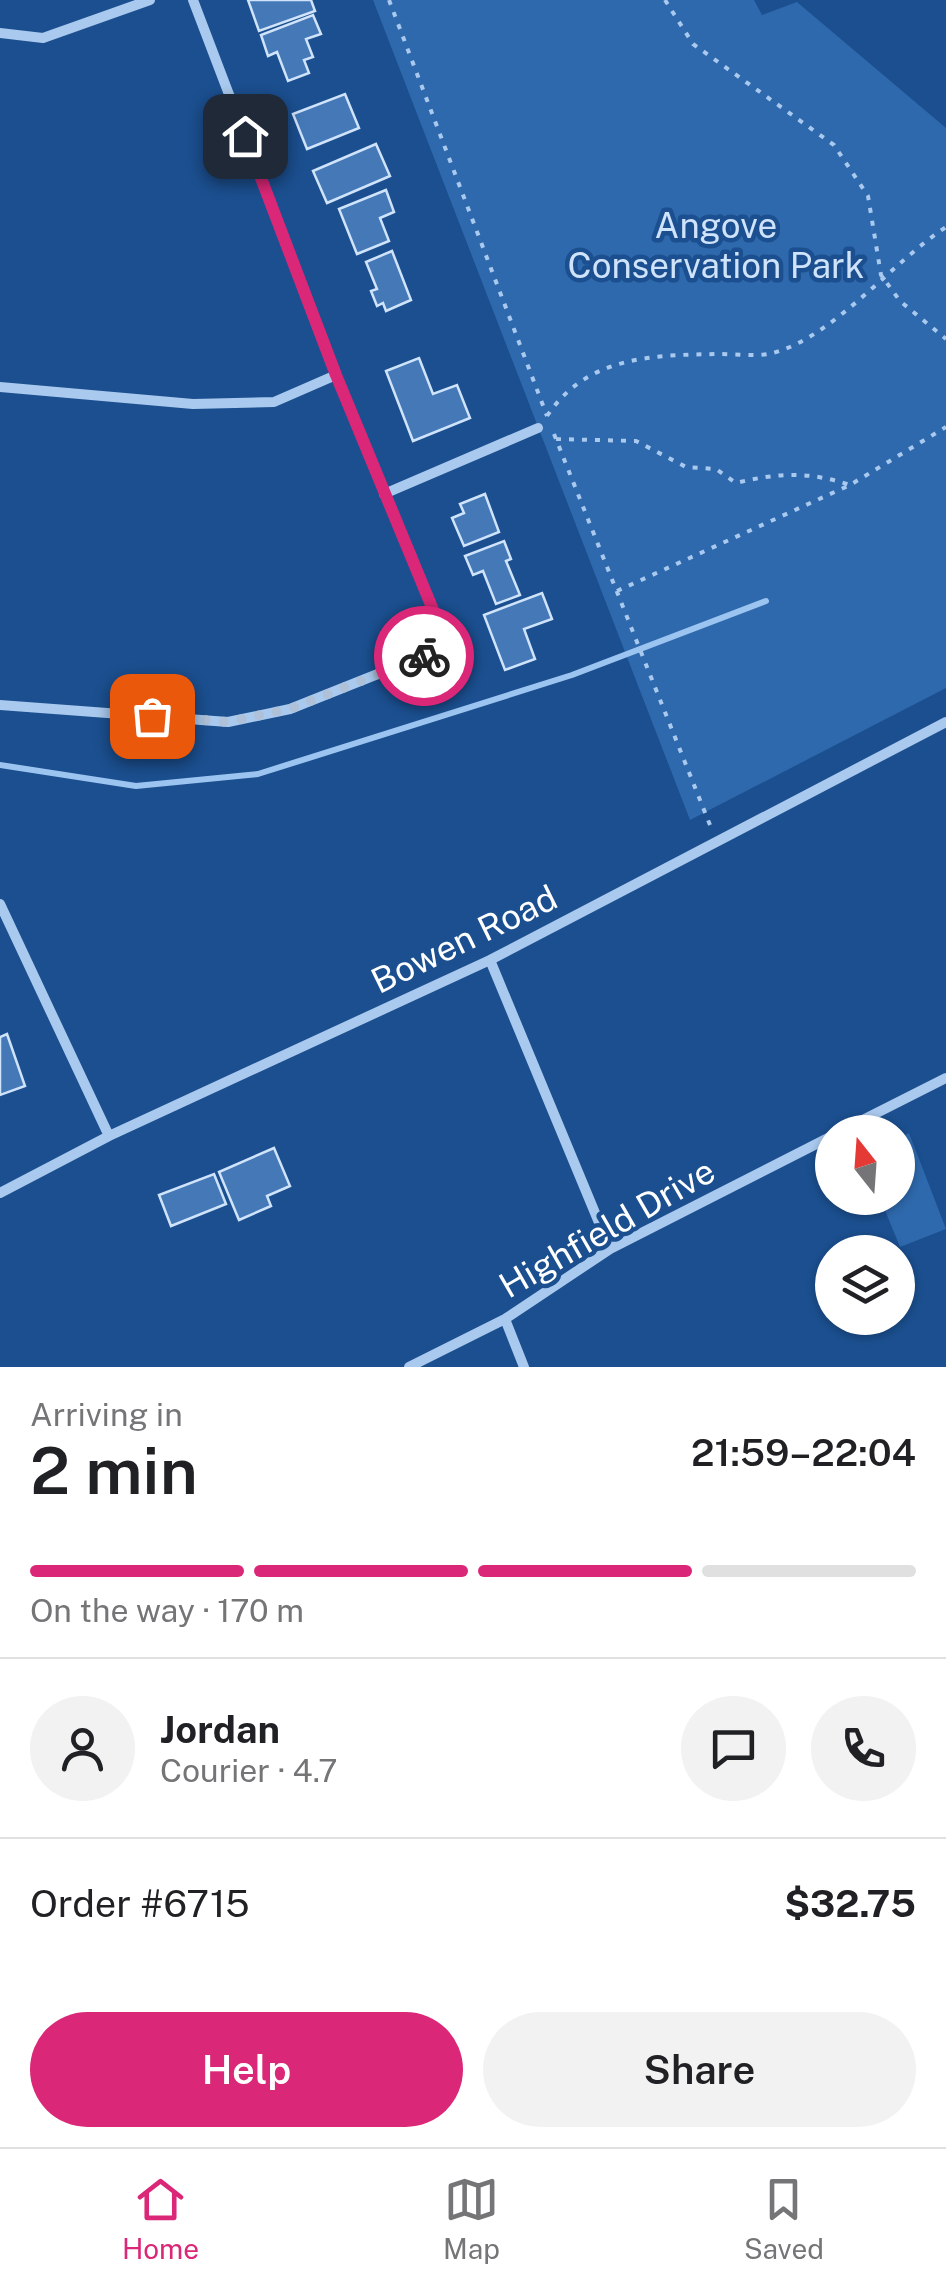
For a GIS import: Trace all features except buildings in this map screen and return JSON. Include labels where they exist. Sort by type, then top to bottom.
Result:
[{"type":"street","points":[[0,33],[43,38],[150,0]]},
{"type":"street","points":[[0,705],[228,722],[290,709],[448,646],[336,375],[193,0]]},
{"type":"street","points":[[0,387],[193,404],[274,402],[336,375]]},
{"type":"street","points":[[384,494],[538,428]]},
{"type":"street","name":"Bowen Road","points":[[0,1194],[109,1136],[490,960],[946,722]]},
{"type":"street","points":[[0,904],[109,1136]]},
{"type":"street","points":[[490,960],[610,1249]]},
{"type":"street","points":[[873,1115],[946,1078]]},
{"type":"street","name":"Highfield Drive","points":[[409,1367],[505,1318],[610,1249],[815,1145]]},
{"type":"street","points":[[505,1318],[524,1367]]},
{"type":"path","points":[[389,0],[556,440],[716,842]]},
{"type":"path","points":[[665,0],[693,44],[834,144],[868,196],[881,275],[900,300],[946,339]]},
{"type":"path","points":[[538,428],[584,376],[610,365],[692,354],[771,354],[835,320],[881,275],[946,226]]},
{"type":"path","points":[[616,592],[850,484],[946,427]]},
{"type":"path","points":[[556,440],[636,441],[686,467],[716,469],[736,483],[773,474],[816,473],[850,484]]},
{"type":"green space","name":"Angove Conservation Park","points":[[373,0],[754,0],[762,15],[797,2],[946,128],[946,688],[690,820]]},
{"type":"green space","points":[[915,1149],[946,1229],[915,1241],[915,1235],[895,1235],[887,1215],[915,1215]]},
{"type":"waterway","points":[[0,765],[136,786],[258,774],[572,675],[766,601]]},
{"type":"way so far","points":[[152,716],[228,722],[290,709],[424,656]]},
{"type":"route","points":[[245,136],[336,375],[448,646],[424,656]]}]
